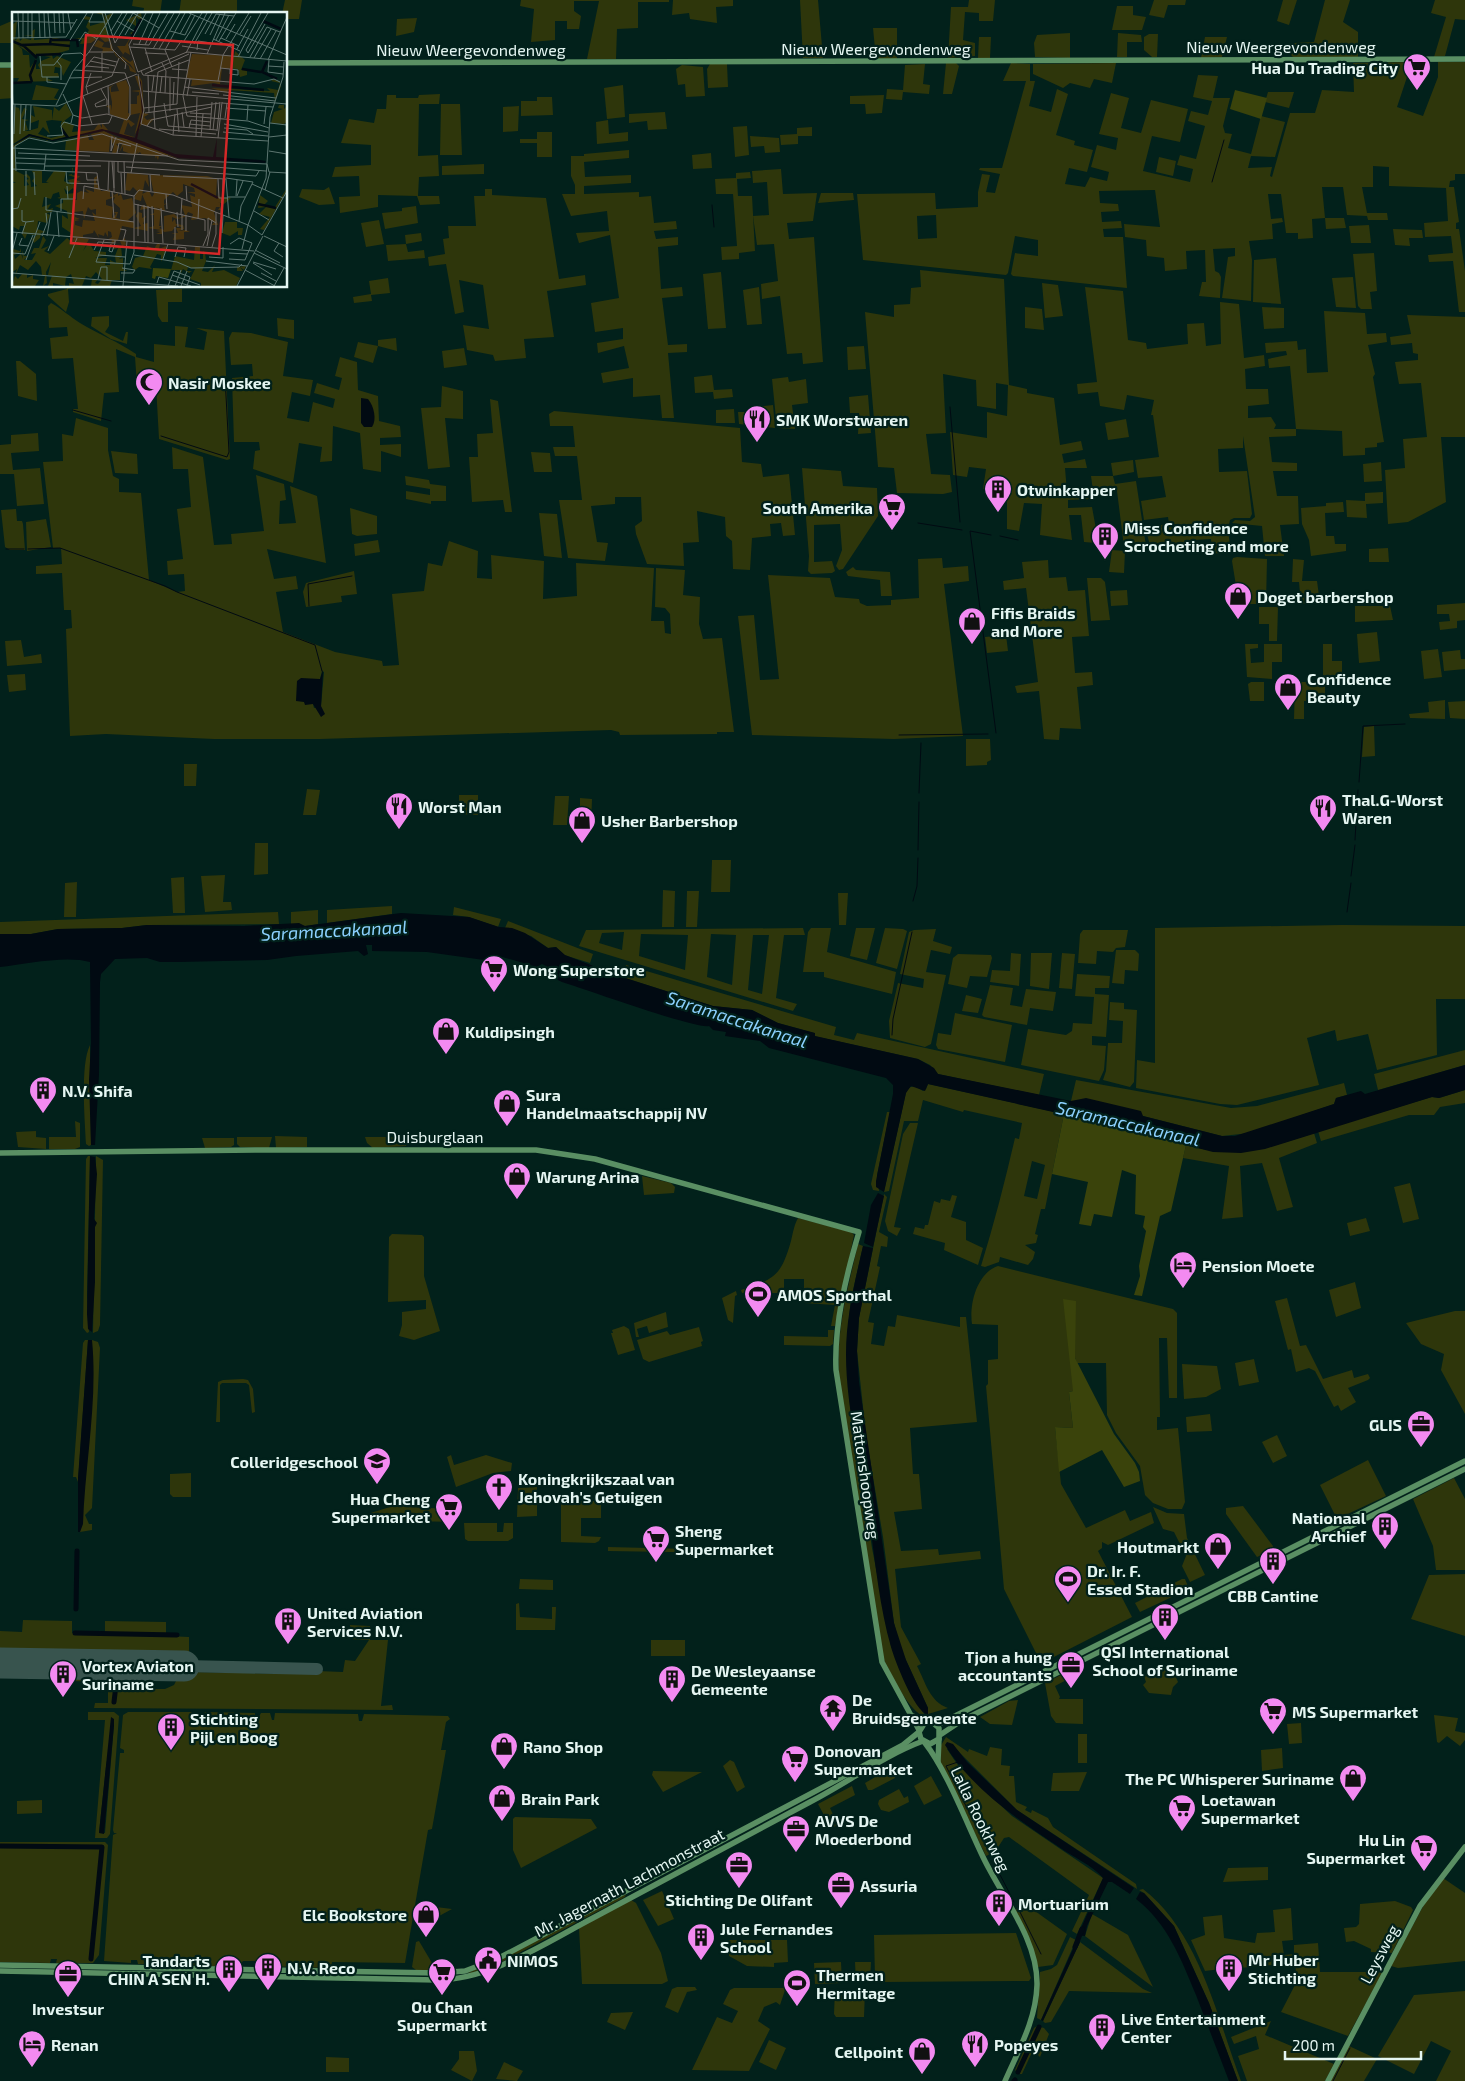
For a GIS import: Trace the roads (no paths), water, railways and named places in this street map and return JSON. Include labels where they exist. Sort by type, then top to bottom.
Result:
[{"type":"street","name":"Nieuw Weergevondenweg","points":[[288,63],[1465,60]]},
{"type":"street","name":"Duisburglaan","points":[[0,1153],[255,1150],[536,1150],[595,1159],[859,1232]]},
{"type":"street","name":"Mattonshoopweg","points":[[859,1232],[839,1317],[835,1348],[836,1370],[882,1662],[896,1690],[913,1716],[919,1731]]},
{"type":"street","points":[[1465,1461],[941,1723],[924,1724],[919,1731],[924,1742],[933,1743],[958,1723],[1465,1469]]},
{"type":"street","points":[[1209,1588],[1213,1595]]},
{"type":"street","points":[[1155,1615],[1158,1622]]},
{"type":"street","points":[[913,1716],[932,1723],[939,1728],[939,1737]]},
{"type":"street","name":"Mr. Jagernath Lachmonstraat","points":[[0,1971],[452,1980],[482,1974],[729,1845],[903,1745],[919,1731]]},
{"type":"street","name":"Lalla Rookhweg","points":[[938,1763],[939,1737]]},
{"type":"street","name":"Lalla Rookhweg","points":[[924,1742],[938,1763],[987,1864],[1012,1910],[1034,1959],[1037,1983],[1033,2016],[1005,2081]]},
{"type":"street","name":"Mr. Jagernath Lachmonstraat","points":[[0,1965],[438,1973],[465,1971],[498,1958],[725,1838],[856,1773],[924,1742]]},
{"type":"street","points":[[725,1838],[729,1845]]},
{"type":"street","name":"Leysweg","points":[[1328,2081],[1420,1906],[1465,1847]]},
{"type":"street","points":[[702,1850],[706,1857]]},
{"type":"water","points":[[361,398],[368,399],[372,405],[375,417],[372,427],[364,427],[361,423]]},
{"type":"water","points":[[323,670],[321,706],[325,714],[321,717],[313,704],[305,705],[304,702],[296,701],[297,681],[301,678],[320,679]]},
{"type":"water","name":"Saramaccakanaal","points":[[401,913],[469,917],[499,927],[512,928],[525,933],[548,948],[556,947],[565,955],[619,976],[713,1006],[752,1010],[778,1023],[815,1033],[815,1036],[918,1059],[934,1068],[938,1074],[1071,1101],[1086,1098],[1141,1111],[1143,1116],[1222,1136],[1235,1136],[1334,1104],[1336,1098],[1361,1091],[1365,1094],[1465,1065],[1465,1090],[1439,1098],[1432,1097],[1265,1149],[1241,1153],[1213,1152],[1089,1120],[928,1084],[925,1091],[911,1086],[906,1093],[884,1192],[876,1187],[876,1181],[893,1094],[893,1085],[886,1078],[769,1048],[760,1041],[725,1036],[726,1032],[713,1030],[709,1026],[684,1022],[639,1008],[562,982],[547,975],[550,968],[542,964],[537,967],[499,956],[484,960],[427,952],[372,951],[372,945],[366,945],[368,954],[364,956],[358,951],[267,960],[160,962],[147,958],[115,959],[101,974],[99,1074],[95,1145],[91,1145],[89,1080],[91,1043],[90,962],[70,959],[0,967],[0,934],[31,934],[58,929],[122,928],[147,925],[244,926],[299,923],[305,926]]},
{"type":"water","points":[[90,1156],[95,1157],[97,1174],[94,1219],[97,1223],[95,1227],[95,1282],[92,1332],[88,1329],[87,1314]]},
{"type":"water","points":[[878,1193],[884,1196],[873,1247],[864,1243],[871,1205]]},
{"type":"water","points":[[863,1246],[873,1248],[859,1318],[857,1351],[859,1382],[894,1623],[906,1660],[928,1708],[928,1715],[917,1705],[906,1685],[893,1654],[887,1632],[878,1585],[867,1502],[851,1418],[846,1340],[851,1299]]},
{"type":"water","points":[[88,1340],[92,1340],[92,1409],[83,1524],[80,1532],[78,1532],[78,1478]]},
{"type":"water","points":[[111,1717],[114,1719],[114,1725],[104,1834],[99,1833]]},
{"type":"water","points":[[947,1742],[953,1744],[967,1762],[1017,1810],[1134,1888],[1130,1894],[1112,1882],[1108,1882],[1087,1926],[1085,1936],[1078,1935],[1103,1878],[1088,1865],[1064,1851],[996,1802],[968,1776],[945,1745]]},
{"type":"water","points":[[1140,1892],[1144,1893],[1174,1926],[1209,2003],[1238,2081],[1229,2081],[1179,1955],[1157,1919],[1136,1899]]},
{"type":"water","points":[[1077,1940],[1080,1942],[1043,2021],[1041,2020]]},
{"type":"waterway","points":[[1212,182],[1224,140]]},
{"type":"waterway","points":[[712,205],[714,227]]},
{"type":"waterway","points":[[161,436],[227,457],[229,452],[225,377]]},
{"type":"waterway","points":[[950,407],[960,522]]},
{"type":"waterway","points":[[73,410],[111,421]]},
{"type":"waterway","points":[[918,523],[962,530]]},
{"type":"waterway","points":[[991,535],[970,531],[996,733]]},
{"type":"waterway","points":[[1000,536],[1018,540]]},
{"type":"waterway","points":[[28,549],[60,548],[165,586],[315,645],[322,671]]},
{"type":"waterway","points":[[6,549],[24,549]]},
{"type":"waterway","points":[[309,606],[308,584],[352,576]]},
{"type":"waterway","points":[[1359,782],[1363,726],[1405,724]]},
{"type":"waterway","points":[[899,735],[988,734]]},
{"type":"waterway","points":[[919,793],[921,743]]},
{"type":"waterway","points":[[1355,840],[1358,790]]},
{"type":"waterway","points":[[918,850],[919,802]]},
{"type":"waterway","points":[[1351,876],[1355,845]]},
{"type":"waterway","points":[[913,901],[917,886],[918,858]]},
{"type":"waterway","points":[[1347,912],[1351,883]]},
{"type":"waterway","points":[[892,1035],[893,1019],[912,932]]},
{"type":"waterway","points":[[76,1609],[77,1551]]},
{"type":"waterway","points":[[75,1633],[177,1635]]},
{"type":"waterway","points":[[114,1702],[116,1685]]},
{"type":"waterway","points":[[958,1762],[946,1766],[990,1854]]},
{"type":"waterway","points":[[0,1846],[102,1847],[91,1959]]},
{"type":"waterway","points":[[993,1861],[1014,1902]]},
{"type":"waterway","points":[[1020,1912],[1041,1954]]},
{"type":"waterway","points":[[1075,1947],[1082,1929]]},
{"type":"waterway","points":[[1018,2072],[1039,2027]]},
{"type":"waterway","points":[[1333,2081],[1350,2048]]},
{"type":"place","name":"Hua Du Trading City","points":[[1417,91]]},
{"type":"place","name":"Nasir Moskee","points":[[149,406]]},
{"type":"place","name":"SMK Worstwaren","points":[[757,443]]},
{"type":"place","name":"Otwinkapper","points":[[998,513]]},
{"type":"place","name":"South Amerika","points":[[892,531]]},
{"type":"place","name":"Miss Confidence Scrocheting and more","points":[[1105,560]]},
{"type":"place","name":"Doget barbershop","points":[[1238,620]]},
{"type":"place","name":"Fifis Braids and More","points":[[972,645]]},
{"type":"place","name":"Confidence Beauty","points":[[1288,711]]},
{"type":"place","name":"Worst Man","points":[[399,830]]},
{"type":"place","name":"Thal.G-Worst Waren","points":[[1323,832]]},
{"type":"place","name":"Usher Barbershop","points":[[582,844]]},
{"type":"place","name":"Wong Superstore","points":[[494,993]]},
{"type":"place","name":"Kuldipsingh","points":[[446,1055]]},
{"type":"place","name":"N.V. Shifa","points":[[43,1114]]},
{"type":"place","name":"Sura Handelmaatschappij NV","points":[[507,1127]]},
{"type":"place","name":"Warung Arina","points":[[517,1200]]},
{"type":"place","name":"Pension Moete","points":[[1183,1289]]},
{"type":"place","name":"AMOS Sporthal","points":[[758,1318]]},
{"type":"place","name":"GLIS","points":[[1421,1448]]},
{"type":"place","name":"Colleridgeschool","points":[[377,1485]]},
{"type":"place","name":"Koningkrijkszaal van Jehovah's Getuigen","points":[[499,1511]]},
{"type":"place","name":"Hua Cheng Supermarket","points":[[449,1531]]},
{"type":"place","name":"Nationaal Archief","points":[[1385,1550]]},
{"type":"place","name":"Sheng Supermarket","points":[[656,1563]]},
{"type":"place","name":"Houtmarkt","points":[[1218,1570]]},
{"type":"place","name":"CBB Cantine","points":[[1273,1585]]},
{"type":"place","name":"Dr. Ir. F. Essed Stadion","points":[[1068,1603]]},
{"type":"place","name":"QSI International School of Suriname","points":[[1165,1641]]},
{"type":"place","name":"United Aviation Services N.V.","points":[[288,1645]]},
{"type":"place","name":"Tjon a hung accountants","points":[[1071,1689]]},
{"type":"place","name":"Vortex Aviaton Suriname","points":[[63,1698]]},
{"type":"place","name":"De Wesleyaanse Gemeente","points":[[672,1703]]},
{"type":"place","name":"De Bruidsgemeente","points":[[833,1732]]},
{"type":"place","name":"MS Supermarket","points":[[1273,1735]]},
{"type":"place","name":"Stichting Pijl en Boog","points":[[171,1751]]},
{"type":"place","name":"Rano Shop","points":[[504,1770]]},
{"type":"place","name":"Donovan Supermarket","points":[[795,1783]]},
{"type":"place","name":"The PC Whisperer Suriname","points":[[1353,1802]]},
{"type":"place","name":"Brain Park","points":[[502,1822]]},
{"type":"place","name":"Loetawan Supermarket","points":[[1182,1832]]},
{"type":"place","name":"AVVS De Moederbond","points":[[796,1853]]},
{"type":"place","name":"Hu Lin Supermarket","points":[[1424,1872]]},
{"type":"place","name":"Stichting De Olifant","points":[[739,1889]]},
{"type":"place","name":"Assuria","points":[[841,1909]]},
{"type":"place","name":"Mortuarium","points":[[999,1927]]},
{"type":"place","name":"Elc Bookstore","points":[[426,1938]]},
{"type":"place","name":"Jule Fernandes School","points":[[701,1961]]},
{"type":"place","name":"NIMOS","points":[[488,1984]]},
{"type":"place","name":"N.V. Reco","points":[[268,1991]]},
{"type":"place","name":"Mr Huber Stichting","points":[[1229,1992]]},
{"type":"place","name":"Tandarts CHIN A SEN H.","points":[[229,1993]]},
{"type":"place","name":"Ou Chan Supermarkt","points":[[442,1996]]},
{"type":"place","name":"Investsur","points":[[68,1998]]},
{"type":"place","name":"Thermen Hermitage","points":[[797,2007]]},
{"type":"place","name":"Live Entertainment Center","points":[[1102,2051]]},
{"type":"place","name":"Renan","points":[[32,2068]]},
{"type":"place","name":"Popeyes","points":[[975,2068]]},
{"type":"place","name":"Cellpoint","points":[[922,2075]]}]
